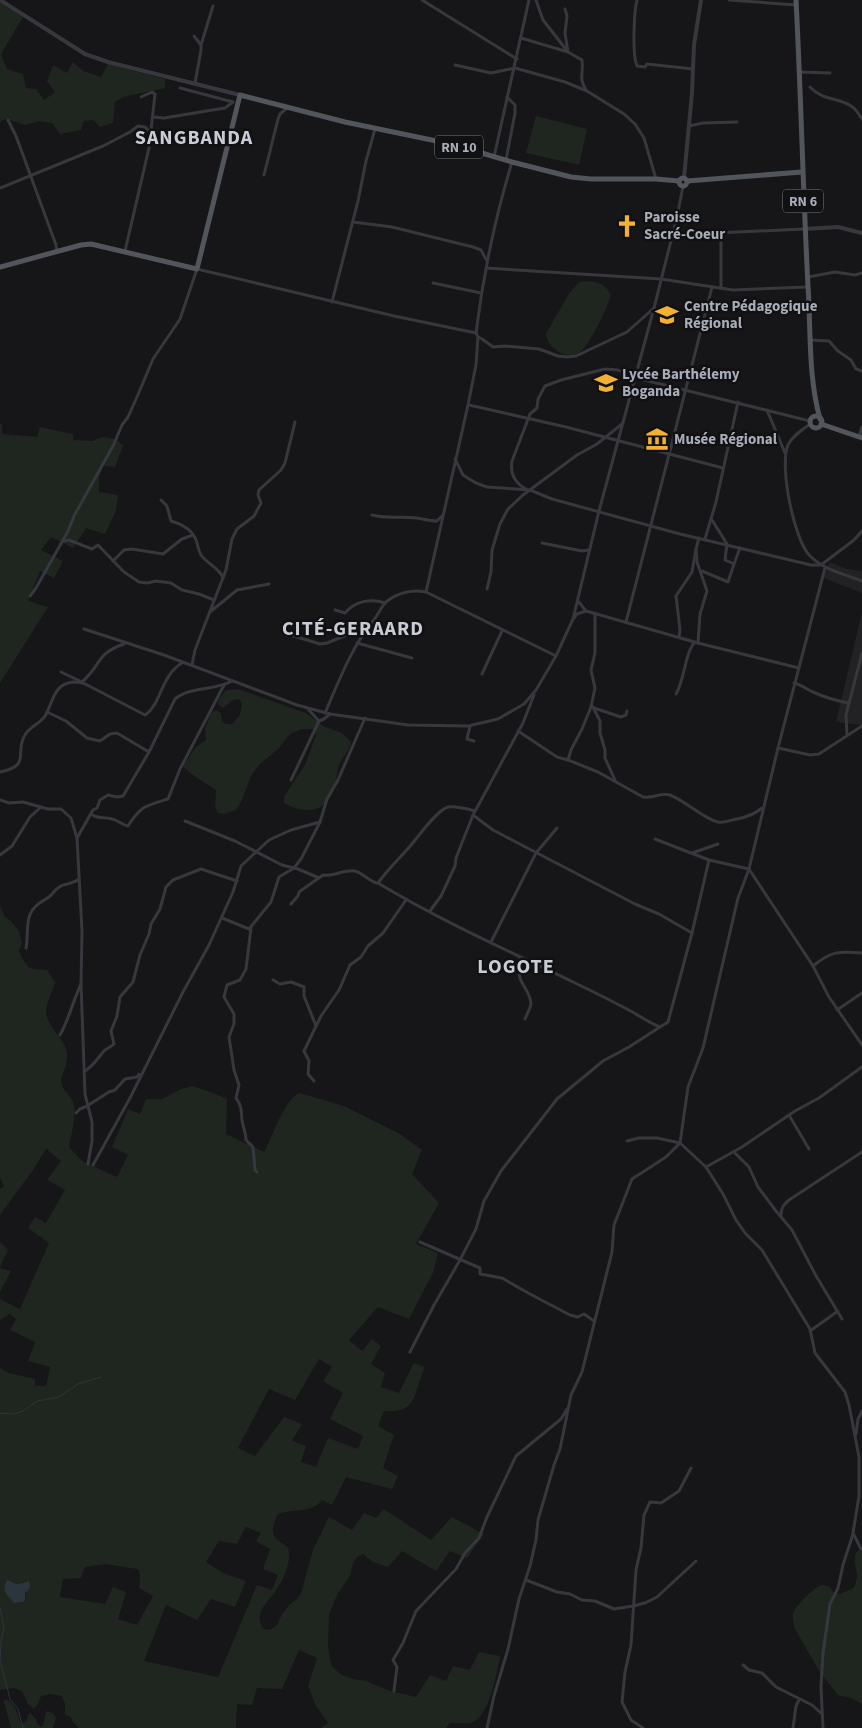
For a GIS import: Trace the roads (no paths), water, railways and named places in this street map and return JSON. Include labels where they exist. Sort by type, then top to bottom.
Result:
[{"type":"main road","name":"RN 6","points":[[796,2],[810,340],[816,402],[821,422]]},
{"type":"main road","name":"RN 10","points":[[240,95],[375,129],[451,144],[550,172],[591,179],[683,181],[802,172]]},
{"type":"main road","points":[[0,267],[81,244],[91,244],[197,269],[236,102],[240,95]]},
{"type":"main road","name":"RN 6","points":[[811,421],[816,402]]},
{"type":"main road","points":[[821,422],[815,428],[811,421],[817,417],[821,422],[861,437]]},
{"type":"street","points":[[0,0],[85,54],[108,62],[240,95]]},
{"type":"street","points":[[424,0],[517,59]]},
{"type":"street","points":[[494,157],[529,0]]},
{"type":"street","points":[[536,0],[543,20],[568,52]]},
{"type":"street","points":[[637,0],[634,59],[637,66],[642,67],[647,64],[693,69]]},
{"type":"street","points":[[430,911],[455,866],[456,858],[475,811],[518,731],[536,690],[556,656],[578,601],[589,550],[636,378],[672,235],[683,181],[689,126],[694,45],[701,0]]},
{"type":"street","points":[[729,0],[796,2]]},
{"type":"street","points":[[195,83],[201,45],[213,6]]},
{"type":"street","points":[[565,9],[567,16],[565,33],[568,52]]},
{"type":"street","points":[[194,36],[201,45]]},
{"type":"street","points":[[521,38],[568,52],[582,60],[582,83],[587,91]]},
{"type":"street","points":[[455,66],[491,72],[515,68],[565,82],[587,91],[624,114],[635,124],[644,138],[656,179]]},
{"type":"street","points":[[799,72],[830,73]]},
{"type":"street","points":[[180,88],[236,102]]},
{"type":"street","points":[[810,88],[821,96],[848,104],[853,107],[862,119]]},
{"type":"street","points":[[125,251],[146,160],[155,94],[152,92],[141,97]]},
{"type":"street","points":[[426,592],[476,365],[481,293],[509,161],[515,113],[515,105],[507,97]]},
{"type":"street","points":[[153,118],[164,118],[225,108],[236,102]]},
{"type":"street","points":[[264,175],[278,119],[287,108]]},
{"type":"street","points":[[8,120],[31,175],[57,252]]},
{"type":"street","points":[[689,126],[737,122]]},
{"type":"street","points":[[0,188],[96,149],[138,126],[145,127],[150,133]]},
{"type":"street","points":[[332,302],[375,129]]},
{"type":"street","points":[[353,222],[392,227],[473,247],[481,250],[488,262]]},
{"type":"street","points":[[672,235],[838,227],[862,233]]},
{"type":"street","points":[[721,233],[721,288]]},
{"type":"street","points":[[486,268],[661,279],[733,290],[808,287]]},
{"type":"street","points":[[30,596],[113,446],[122,425],[128,417],[153,359],[180,319],[197,269],[477,335],[493,347],[506,346],[539,349],[558,356],[567,357],[576,356],[627,332],[654,308]]},
{"type":"street","points":[[808,277],[835,272],[855,275],[862,273]]},
{"type":"street","points":[[433,283],[481,293]]},
{"type":"street","points":[[626,622],[712,286]]},
{"type":"street","points":[[810,340],[829,341],[838,351],[852,360],[856,369],[862,372]]},
{"type":"street","points":[[811,421],[636,378],[618,370],[604,369],[550,383],[538,399],[537,408],[530,414],[511,466],[514,478],[518,483],[528,490],[552,499],[811,565],[821,565],[862,532]]},
{"type":"street","points":[[705,539],[738,402]]},
{"type":"street","points":[[468,405],[529,418],[722,468]]},
{"type":"street","points":[[767,410],[786,453]]},
{"type":"street","points":[[811,421],[790,441],[786,453],[786,478],[796,532],[809,555],[825,568],[862,581]]},
{"type":"street","points":[[192,665],[195,650],[223,579],[232,539],[237,529],[254,516],[261,503],[258,495],[260,490],[281,470],[285,463],[296,422]]},
{"type":"street","points":[[487,589],[491,572],[492,550],[500,524],[508,509],[528,490],[624,423]]},
{"type":"street","points":[[861,437],[862,427]]},
{"type":"street","points":[[455,459],[460,473],[476,483],[494,488],[528,490]]},
{"type":"street","points":[[161,500],[167,506],[171,521],[182,524],[193,535],[202,556],[221,573],[223,579]]},
{"type":"street","points":[[372,515],[381,518],[416,518],[437,521],[443,514]]},
{"type":"street","points":[[711,520],[727,544],[725,560],[734,564]]},
{"type":"street","points":[[113,560],[124,550],[132,549],[163,554],[182,540],[193,535]]},
{"type":"street","points":[[679,637],[680,630],[676,596],[692,572],[693,558],[699,538]]},
{"type":"street","points":[[62,541],[69,540],[92,549],[98,545],[129,576],[139,582],[156,581],[171,583],[182,590],[214,600]]},
{"type":"street","points":[[542,543],[582,551],[589,550]]},
{"type":"street","points":[[676,694],[685,673],[690,648],[696,643],[700,614],[707,591],[697,562],[696,548]]},
{"type":"street","points":[[701,571],[728,582],[740,548]]},
{"type":"street","points":[[487,1728],[494,1696],[508,1650],[519,1599],[536,1540],[538,1520],[560,1449],[572,1392],[578,1384],[582,1372],[612,1252],[614,1225],[628,1188],[636,1175],[666,1157],[680,1143],[688,1087],[703,1048],[738,898],[749,869],[794,683],[825,568]]},
{"type":"street","points":[[210,612],[237,590],[269,584]]},
{"type":"street","points":[[291,780],[320,720],[324,719],[327,713],[356,643],[385,603],[396,595],[418,590],[426,592],[556,656]]},
{"type":"street","points":[[335,610],[344,613],[356,605],[371,600],[385,603]]},
{"type":"street","points":[[578,601],[586,611],[696,643],[799,668]]},
{"type":"street","points":[[572,619],[577,614],[586,611]]},
{"type":"street","points":[[568,760],[592,707],[596,688],[591,670],[595,653],[596,614]]},
{"type":"street","points":[[287,634],[320,644],[327,644],[368,626]]},
{"type":"street","points":[[84,629],[164,655],[307,708],[327,713],[408,725],[470,726],[498,719],[524,704],[536,690]]},
{"type":"street","points":[[482,674],[502,631]]},
{"type":"street","points":[[684,639],[690,648]]},
{"type":"street","points":[[0,772],[16,767],[21,755],[24,735],[44,718],[51,700],[58,689],[69,682],[82,682],[92,672],[102,655],[110,649],[125,643]]},
{"type":"street","points":[[356,643],[412,658]]},
{"type":"street","points":[[847,736],[846,715],[862,653]]},
{"type":"street","points":[[61,672],[145,715],[152,707],[171,672],[182,663]]},
{"type":"street","points":[[91,814],[102,819],[114,819],[128,826],[143,808],[168,799],[180,769],[221,690],[232,680]]},
{"type":"street","points":[[794,683],[804,686],[814,693],[849,703]]},
{"type":"street","points":[[77,838],[93,810],[98,808],[100,800],[108,795],[117,798],[123,796],[149,752],[175,699],[181,694],[225,685]]},
{"type":"street","points":[[592,707],[621,717],[626,715],[627,710]]},
{"type":"street","points":[[592,707],[600,721],[600,733],[605,750],[605,758],[615,781]]},
{"type":"street","points":[[307,708],[320,720]]},
{"type":"street","points":[[47,712],[66,721],[87,738],[100,741],[110,734],[117,733],[149,752]]},
{"type":"street","points":[[257,1172],[253,1147],[246,1140],[246,1131],[242,1122],[242,1106],[236,1098],[239,1085],[234,1070],[230,1037],[234,1024],[234,1014],[224,997],[227,985],[240,980],[246,969],[252,928],[271,902],[280,877],[294,868],[301,859],[320,822],[327,799],[338,780],[365,718]]},
{"type":"street","points":[[470,726],[467,739],[474,741]]},
{"type":"street","points":[[778,748],[810,755],[819,754],[862,726]]},
{"type":"street","points":[[518,731],[557,757],[598,772],[643,797],[649,798],[662,794],[677,798],[716,822],[743,818],[756,813],[763,807]]},
{"type":"street","points":[[0,800],[9,803],[23,802],[61,810],[67,813],[74,824],[77,838],[82,931],[81,984],[87,1106],[90,1110],[92,1122],[92,1141],[88,1164]]},
{"type":"street","points":[[0,855],[12,846],[30,817],[42,807]]},
{"type":"street","points":[[378,883],[393,863],[413,843],[420,832],[444,808],[450,807],[475,811]]},
{"type":"street","points":[[473,816],[493,830],[536,853],[659,914],[692,933]]},
{"type":"street","points":[[185,821],[236,841],[282,865],[319,878]]},
{"type":"street","points":[[93,1165],[130,1098],[222,918],[241,866],[269,840],[291,830],[320,822]]},
{"type":"street","points":[[491,942],[536,853],[557,828]]},
{"type":"street","points":[[655,839],[709,860],[749,869],[813,966],[837,1010],[862,1045]]},
{"type":"street","points":[[692,854],[718,844]]},
{"type":"street","points":[[410,1352],[476,1229],[484,1201],[501,1171],[557,1099],[602,1061],[629,1047],[668,1022],[709,860]]},
{"type":"street","points":[[85,1071],[92,1066],[104,1051],[114,1044],[111,1031],[117,1016],[120,997],[133,982],[151,924],[160,909],[164,890],[168,884],[173,880],[201,869],[237,881]]},
{"type":"street","points":[[291,904],[299,892],[319,878],[346,871],[355,871],[448,922],[660,1027]]},
{"type":"street","points":[[26,948],[28,918],[35,907],[61,886],[74,884],[79,879]]},
{"type":"street","points":[[314,1080],[308,1074],[309,1061],[304,1050],[321,1016],[339,990],[350,965],[361,957],[372,941],[383,933],[394,920],[406,900]]},
{"type":"street","points":[[222,918],[245,928],[252,928]]},
{"type":"street","points":[[813,966],[825,956],[833,953],[862,953]]},
{"type":"street","points":[[520,958],[518,971],[531,1001],[525,1019]]},
{"type":"street","points":[[273,980],[280,984],[291,982],[304,987],[304,996],[316,1027]]},
{"type":"street","points":[[60,1035],[68,1020],[71,1006],[81,984]]},
{"type":"street","points":[[837,1010],[862,993]]},
{"type":"street","points":[[706,1167],[734,1152],[862,1067]]},
{"type":"street","points":[[76,1113],[109,1092],[116,1090],[125,1079],[136,1078],[142,1073]]},
{"type":"street","points":[[790,1115],[809,1149]]},
{"type":"street","points":[[627,1141],[639,1138],[657,1138],[680,1143],[706,1167],[736,1220],[745,1233],[762,1250],[810,1331],[815,1353],[845,1392],[856,1440],[860,1483],[853,1533],[838,1588],[830,1604],[823,1653],[822,1728]]},
{"type":"street","points":[[734,1152],[749,1167],[758,1186],[780,1217],[795,1234],[815,1274],[842,1319]]},
{"type":"street","points":[[780,1217],[783,1205],[862,1152]]},
{"type":"street","points":[[420,1242],[480,1268],[480,1274],[502,1278],[570,1315],[578,1316],[584,1314],[594,1320]]},
{"type":"street","points":[[810,1331],[838,1311]]},
{"type":"street","points":[[394,1691],[397,1666],[393,1660],[403,1643],[416,1611],[456,1569],[465,1553],[479,1538],[516,1456],[561,1419],[569,1406]]},
{"type":"street","points":[[856,1440],[858,1419],[862,1411]]},
{"type":"street","points":[[643,1728],[631,1720],[622,1702],[625,1672],[631,1645],[636,1570],[641,1548],[644,1515],[650,1502],[661,1503],[679,1491],[691,1468]]},
{"type":"street","points":[[853,1533],[861,1548]]},
{"type":"street","points":[[526,1580],[557,1592],[570,1594],[582,1600],[614,1608],[633,1606],[657,1597],[696,1561]]},
{"type":"street","points":[[743,1665],[749,1670],[762,1673],[776,1687],[812,1705],[821,1713]]},
{"type":"street","points":[[793,1728],[796,1706],[799,1700]]},
{"type":"waterway","points":[[0,1413],[14,1414],[23,1411],[37,1401],[59,1397],[78,1384],[101,1377]]},
{"type":"waterway","points":[[0,1608],[4,1628],[0,1660],[10,1699],[18,1709],[23,1728]]},
{"type":"place","name":"Paroisse Sacré-Coeur","points":[[627,226]]},
{"type":"place","name":"Centre Pédagogique Régional","points":[[667,315]]},
{"type":"place","name":"Lycée Barthélemy Boganda","points":[[606,383]]},
{"type":"place","name":"Musée Régional","points":[[657,439]]},
{"type":"district","name":"SANGBANDA","points":[[194,137]]},
{"type":"district","name":"CITÉ-GERAARD","points":[[353,628]]},
{"type":"district","name":"LOGOTE","points":[[516,966]]}]
